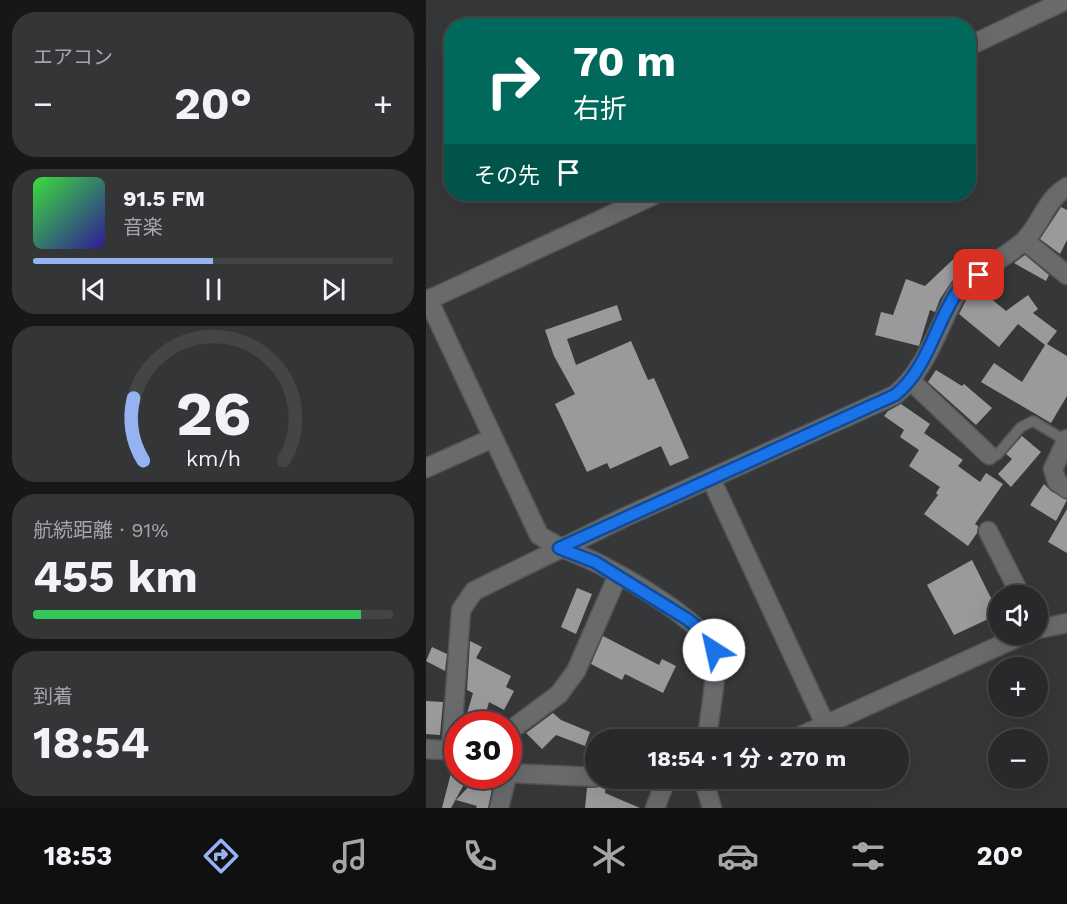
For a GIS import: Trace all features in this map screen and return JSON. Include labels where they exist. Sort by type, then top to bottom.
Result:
[{"type":"street","points":[[976,43],[1066,0]]},
{"type":"street","points":[[456,711],[461,610],[474,591],[559,548],[888,399],[910,380],[957,291],[1025,240],[1052,199],[1067,187]]},
{"type":"street","points":[[641,201],[427,300],[539,535],[559,548],[595,562],[618,575],[694,624],[711,643],[715,657],[708,729]]},
{"type":"street","points":[[1025,240],[1067,275]]},
{"type":"street","points":[[910,380],[989,455]]},
{"type":"street","points":[[426,468],[493,438]]},
{"type":"street","points":[[1067,440],[1053,469],[1057,482],[1067,489]]},
{"type":"street","points":[[711,479],[825,724]]},
{"type":"street","points":[[988,531],[1015,585]]},
{"type":"street","points":[[522,722],[559,694],[576,671],[618,575]]},
{"type":"street","points":[[1048,627],[1067,623]]},
{"type":"street","points":[[815,729],[1001,645]]},
{"type":"street","points":[[426,749],[444,750]]},
{"type":"street","points":[[522,774],[585,777]]},
{"type":"street","points":[[499,808],[504,789]]},
{"type":"street","points":[[655,808],[662,789]]},
{"type":"street","points":[[707,789],[712,808]]},
{"type":"lane","points":[[989,455],[997,455],[1022,427],[1033,421],[1067,440]]},
{"type":"building","points":[[1061,207],[1067,210],[1067,240],[1060,254],[1040,239]]},
{"type":"building","points":[[963,250],[974,263],[952,281],[940,299],[935,312],[930,310],[919,346],[875,335],[881,312],[893,315],[906,279],[925,286]]},
{"type":"building","points":[[1025,255],[1049,275],[1046,281],[1014,263]]},
{"type":"building","points":[[978,288],[1006,311],[1028,295],[1038,309],[1033,313],[1057,331],[1047,344],[1067,356],[1067,396],[1051,423],[981,382],[994,363],[1022,382],[1045,345],[1018,324],[999,347],[959,314],[966,300]]},
{"type":"building","points":[[617,305],[622,320],[567,339],[576,365],[631,341],[648,380],[654,378],[689,458],[670,466],[661,446],[610,469],[607,463],[587,472],[555,404],[575,394],[554,356],[545,330]]},
{"type":"building","points":[[936,370],[962,386],[964,384],[992,408],[976,425],[928,382]]},
{"type":"building","points":[[901,404],[930,424],[924,433],[963,460],[958,466],[980,482],[986,473],[1003,484],[975,524],[978,526],[977,533],[968,546],[924,514],[938,495],[936,493],[940,487],[909,466],[919,450],[900,437],[904,430],[884,416]]},
{"type":"building","points":[[1022,436],[1041,452],[1011,487],[998,474],[1012,459],[1006,454]]},
{"type":"building","points":[[1044,484],[1067,500],[1056,521],[1030,505]]},
{"type":"building","points":[[1067,509],[1067,553],[1048,542]]},
{"type":"building","points":[[972,560],[988,592],[988,619],[954,635],[927,585]]},
{"type":"building","points":[[577,588],[592,594],[576,634],[561,627]]},
{"type":"building","points":[[603,636],[659,665],[662,659],[676,666],[663,693],[625,674],[622,680],[591,664]]},
{"type":"building","points":[[470,641],[482,647],[476,658],[511,676],[506,687],[514,691],[504,710],[489,702],[487,711],[468,711],[473,693],[467,690]]},
{"type":"building","points":[[432,647],[447,654],[445,671],[426,661]]},
{"type":"building","points":[[426,701],[443,702],[440,735],[426,734]]},
{"type":"building","points":[[553,713],[561,720],[585,730],[585,746],[556,735],[542,749],[526,733]]},
{"type":"building","points":[[447,789],[461,789],[451,808],[442,808]]},
{"type":"building","points":[[466,789],[492,789],[488,808],[476,808],[477,806],[456,800]]},
{"type":"building","points":[[587,789],[605,789],[605,793],[640,808],[585,808]]},
{"type":"route","points":[[714,650],[700,629],[687,619],[595,562],[559,548],[895,395],[910,380],[920,365],[957,291],[979,275]]}]
